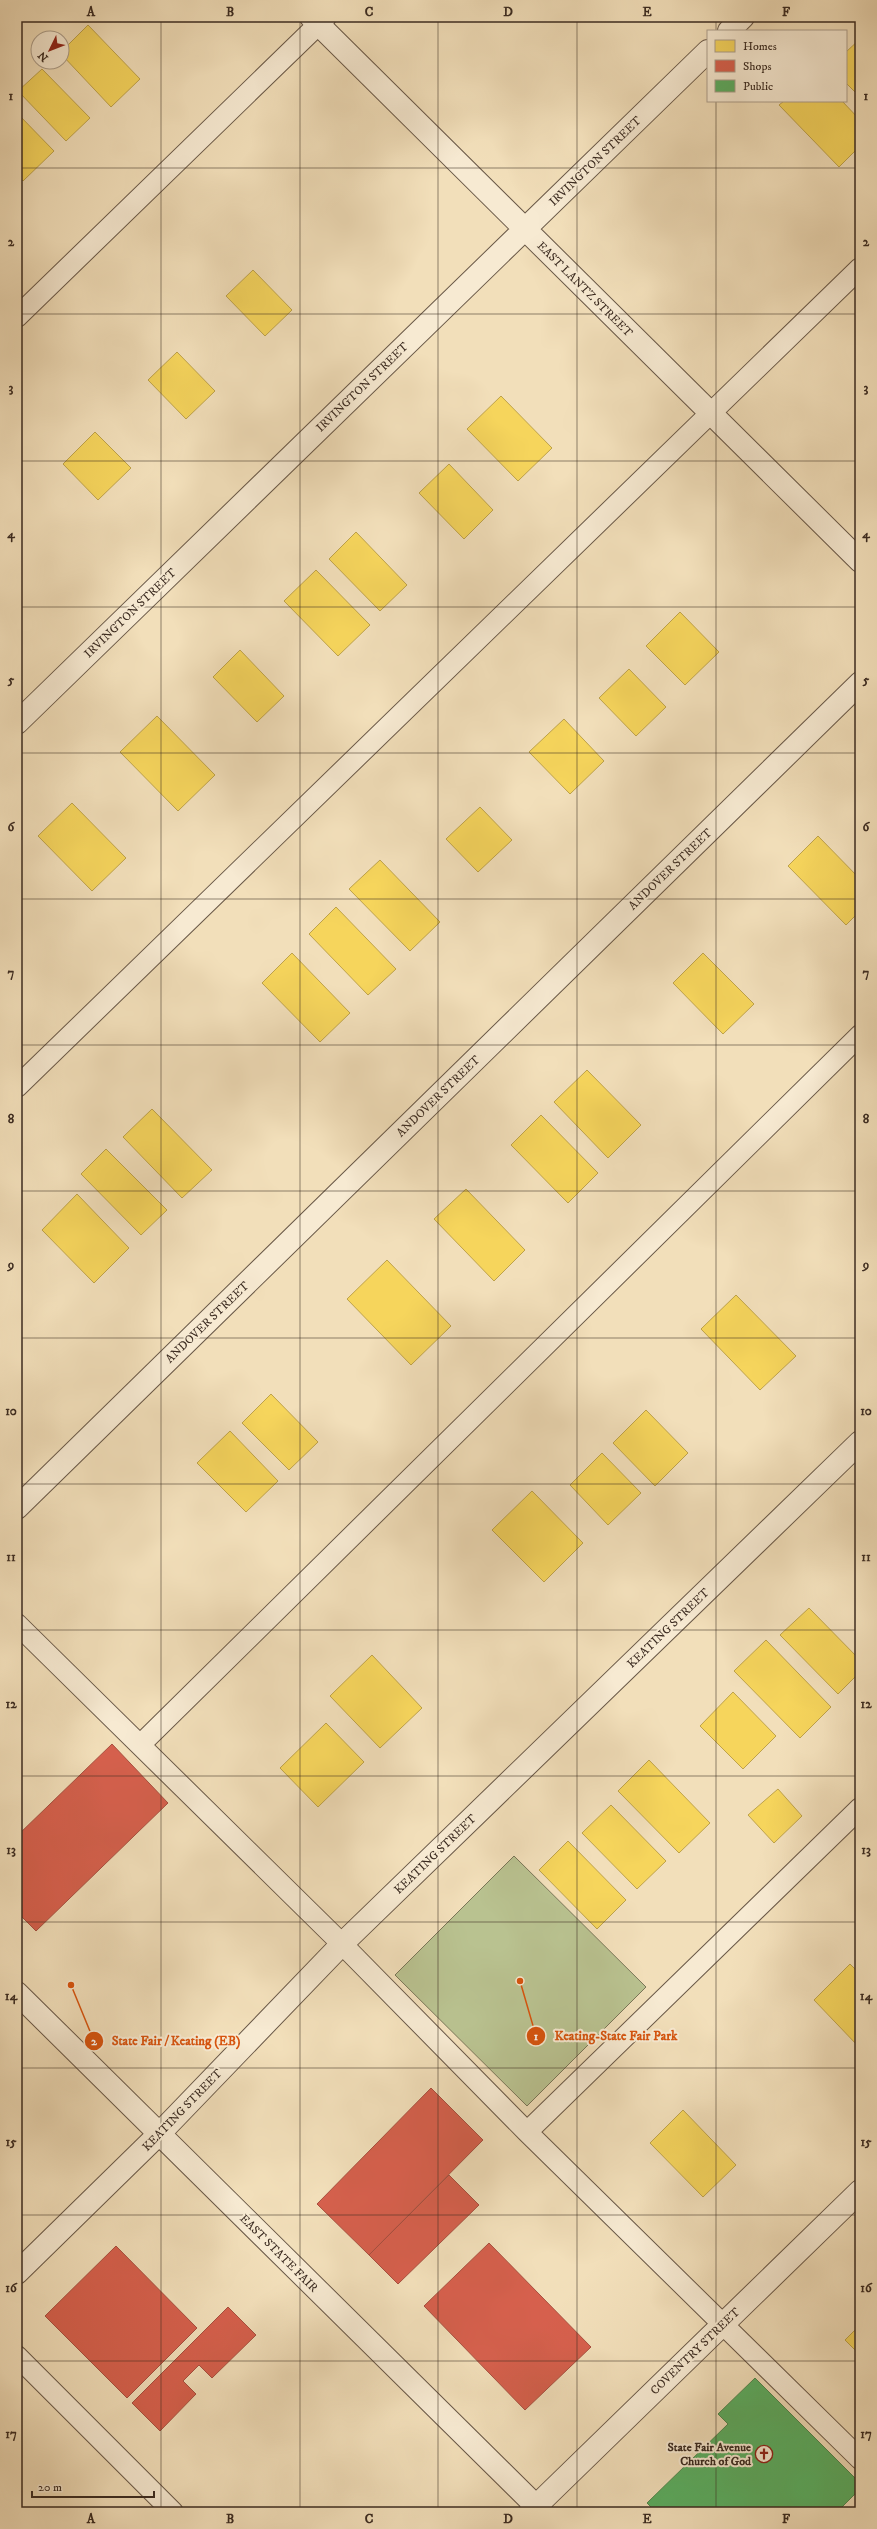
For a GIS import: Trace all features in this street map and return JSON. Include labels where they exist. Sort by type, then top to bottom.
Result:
[{"type":"street","points":[[730,30],[743,17]]},
{"type":"street","name":"EAST LANTZ STREET","points":[[318,20],[525,229],[860,560]]},
{"type":"street","name":"IRVINGTON STREET","points":[[17,723],[707,52]]},
{"type":"street","name":"ANDOVER STREET","points":[[17,1508],[860,683]]},
{"type":"street","name":"KEATING STREET","points":[[17,2273],[159,2134],[342,1944],[860,1442]]},
{"type":"street","name":"EAST STATE FAIR","points":[[17,1994],[536,2510]]},
{"type":"street","name":"COVENTRY STREET","points":[[536,2510],[723,2324],[860,2191]]},
{"type":"lane","points":[[17,317],[318,20]]},
{"type":"lane","points":[[17,1087],[860,268]]},
{"type":"lane","points":[[140,1745],[860,1036]]},
{"type":"lane","points":[[17,1624],[342,1944],[527,2132],[860,2458]]},
{"type":"lane","points":[[527,2132],[860,1808]]},
{"type":"lane","points":[[17,2356],[173,2512]]},
{"type":"green space","points":[[514,1856],[646,1987],[527,2106],[395,1975]]},
{"type":"building: Homes","points":[[88,25],[140,79],[111,107],[70,63],[70,43]]},
{"type":"building: Homes","points":[[860,39],[860,97],[847,84],[847,51]]},
{"type":"building: Homes","points":[[41,70],[43,70],[90,118],[66,141],[18,91]]},
{"type":"building: Homes","points":[[783,102],[843,102],[860,120],[860,146],[839,167],[779,105]]},
{"type":"building: Homes","points":[[17,113],[54,151],[23,181],[17,175]]},
{"type":"building: Homes","points":[[253,270],[292,310],[265,336],[226,296]]},
{"type":"building: Homes","points":[[177,352],[215,391],[186,419],[148,380]]},
{"type":"building: Homes","points":[[501,396],[552,448],[518,481],[467,429]]},
{"type":"building: Homes","points":[[95,432],[131,468],[98,500],[63,464]]},
{"type":"building: Homes","points":[[449,464],[493,510],[464,539],[419,493]]},
{"type":"building: Homes","points":[[356,532],[407,585],[380,611],[329,559]]},
{"type":"building: Homes","points":[[316,570],[370,625],[338,656],[284,601]]},
{"type":"building: Homes","points":[[680,612],[719,652],[685,685],[646,646]]},
{"type":"building: Homes","points":[[240,650],[284,696],[257,722],[213,677]]},
{"type":"building: Homes","points":[[629,669],[666,707],[636,736],[599,698]]},
{"type":"building: Homes","points":[[157,716],[215,775],[178,811],[120,752]]},
{"type":"building: Homes","points":[[564,719],[604,761],[570,794],[529,752]]},
{"type":"building: Homes","points":[[72,803],[126,858],[92,891],[38,836]]},
{"type":"building: Homes","points":[[480,807],[512,840],[478,872],[446,839]]},
{"type":"building: Homes","points":[[818,836],[860,879],[860,911],[846,925],[788,866]]},
{"type":"building: Homes","points":[[380,860],[440,922],[410,951],[349,889]]},
{"type":"building: Homes","points":[[336,907],[396,969],[368,995],[309,934]]},
{"type":"building: Homes","points":[[292,953],[350,1013],[320,1042],[262,983]]},
{"type":"building: Homes","points":[[703,953],[754,1004],[723,1034],[673,983]]},
{"type":"building: Homes","points":[[587,1070],[641,1125],[608,1158],[554,1102]]},
{"type":"building: Homes","points":[[152,1109],[212,1170],[182,1198],[123,1137]]},
{"type":"building: Homes","points":[[541,1115],[598,1173],[568,1203],[511,1145]]},
{"type":"building: Homes","points":[[106,1149],[167,1210],[141,1235],[81,1174]]},
{"type":"building: Homes","points":[[466,1189],[525,1250],[494,1281],[434,1219]]},
{"type":"building: Homes","points":[[77,1194],[129,1248],[94,1283],[42,1230]]},
{"type":"building: Homes","points":[[387,1260],[451,1326],[411,1365],[347,1299]]},
{"type":"building: Homes","points":[[736,1295],[796,1356],[760,1390],[701,1329]]},
{"type":"building: Homes","points":[[271,1394],[318,1442],[289,1470],[242,1423]]},
{"type":"building: Homes","points":[[646,1410],[688,1453],[655,1486],[613,1443]]},
{"type":"building: Homes","points":[[230,1431],[278,1481],[246,1512],[197,1463]]},
{"type":"building: Homes","points":[[602,1453],[641,1493],[608,1525],[570,1485]]},
{"type":"building: Homes","points":[[532,1491],[583,1543],[544,1582],[492,1530]]},
{"type":"building: Homes","points":[[809,1608],[860,1660],[860,1672],[838,1694],[780,1635]]},
{"type":"building: Homes","points":[[766,1640],[831,1707],[800,1738],[734,1671]]},
{"type":"building: Homes","points":[[372,1655],[422,1708],[380,1748],[330,1696]]},
{"type":"building: Homes","points":[[733,1692],[776,1736],[743,1769],[700,1726]]},
{"type":"building: Homes","points":[[326,1723],[364,1762],[318,1807],[280,1768]]},
{"type":"building: Homes","points":[[649,1760],[710,1823],[679,1853],[618,1791]]},
{"type":"building: Homes","points":[[778,1789],[802,1816],[774,1843],[748,1815]]},
{"type":"building: Homes","points":[[611,1805],[666,1861],[637,1889],[582,1833]]},
{"type":"building: Homes","points":[[568,1841],[626,1900],[597,1929],[539,1870]]},
{"type":"building: Homes","points":[[850,1964],[860,1974],[860,2044],[858,2046],[814,2000]]},
{"type":"building: Homes","points":[[683,2110],[736,2165],[703,2197],[650,2143]]},
{"type":"building: Homes","points":[[860,2325],[860,2355],[845,2340]]},
{"type":"building: Shops","points":[[112,1744],[168,1803],[36,1931],[17,1912],[17,1836]]},
{"type":"building: Shops","points":[[431,2088],[483,2140],[369,2255],[317,2204]]},
{"type":"building: Shops","points":[[449,2175],[479,2205],[398,2284],[369,2255]]},
{"type":"building: Shops","points":[[489,2243],[591,2347],[525,2410],[424,2306]]},
{"type":"building: Shops","points":[[116,2246],[197,2328],[127,2398],[45,2316]]},
{"type":"building: Shops","points":[[228,2307],[256,2335],[212,2378],[199,2365],[183,2381],[196,2394],[160,2431],[132,2403]]},
{"type":"building: Public","name":"State Fair Avenue Church of God","points":[[755,2378],[860,2483],[860,2489],[837,2512],[765,2512],[760,2507],[755,2512],[656,2512],[647,2503],[728,2424],[718,2414]]},
{"type":"place","name":"Keating-State Fair Park","points":[[520,1981]]},
{"type":"place","name":"State Fair / Keating (EB)","points":[[71,1985]]},
{"type":"place","name":"State Fair Avenue Church of God","points":[[764,2454]]}]
